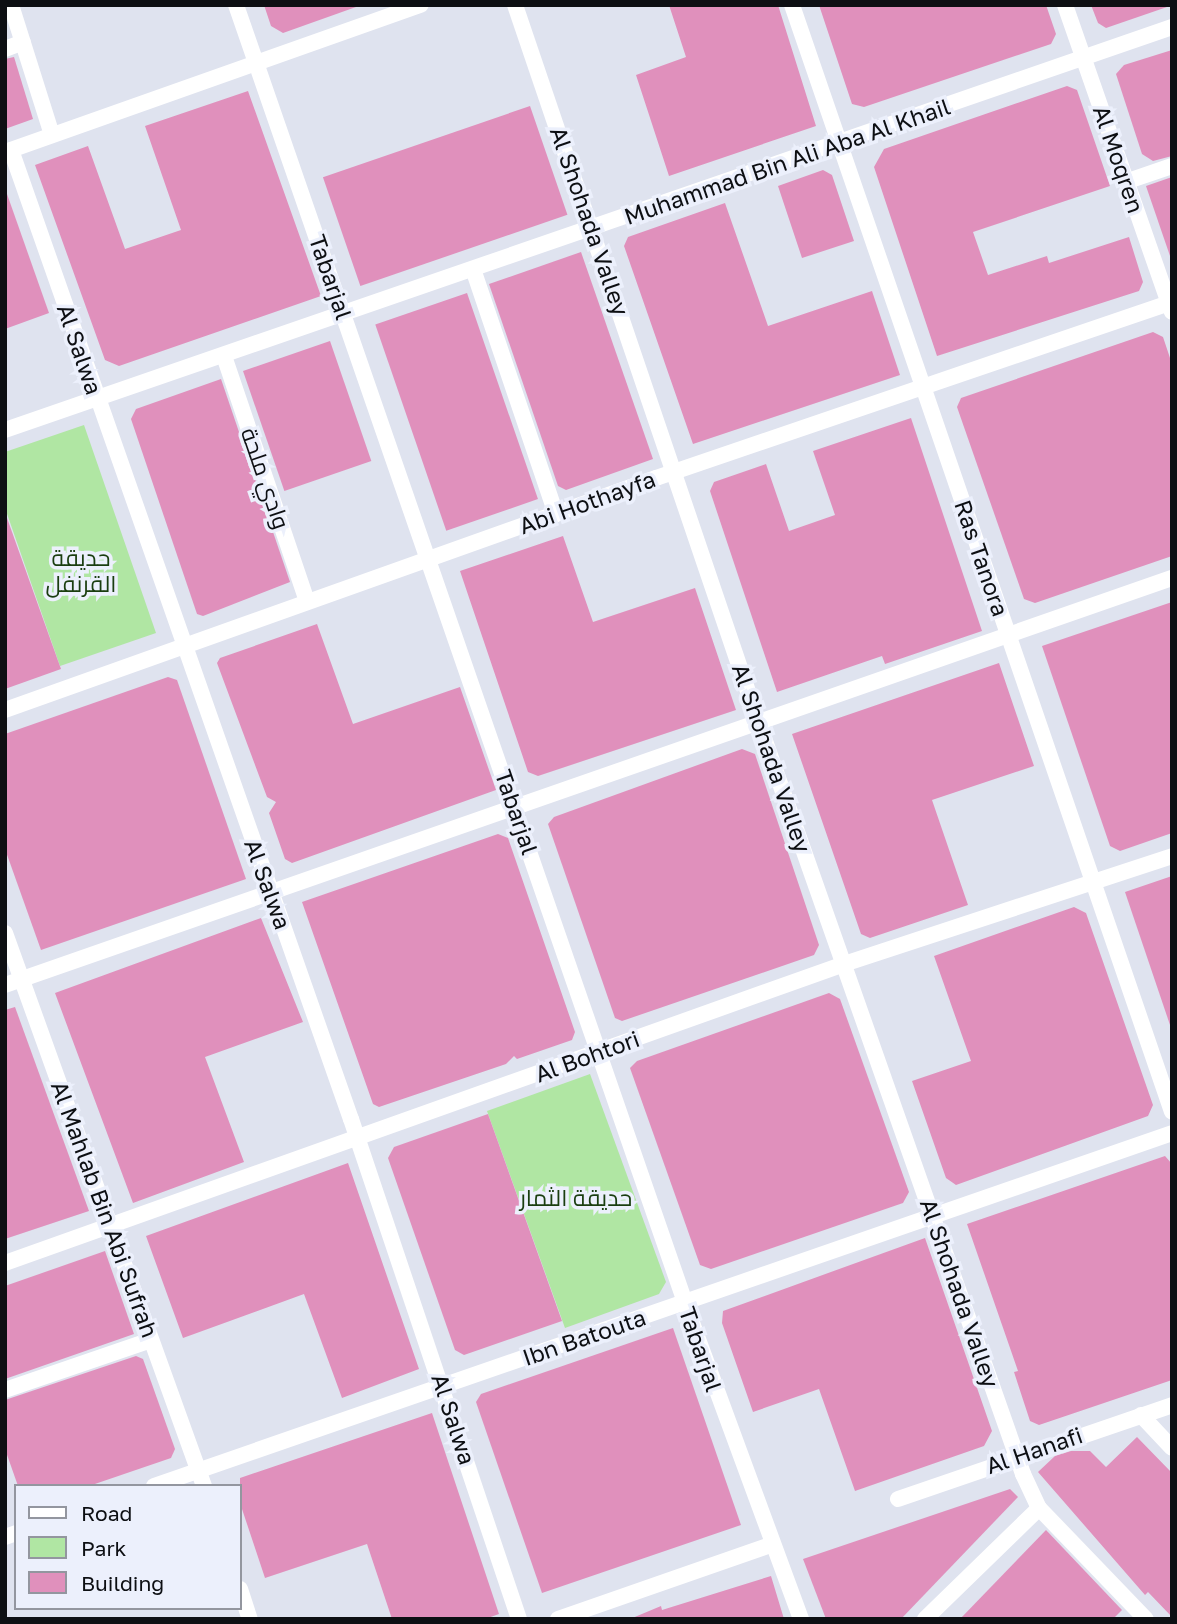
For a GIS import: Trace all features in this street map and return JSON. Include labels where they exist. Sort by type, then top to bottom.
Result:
[{"type":"street","points":[[11,5],[52,135]]},
{"type":"street","name":"Tabarjal","points":[[236,5],[685,1302],[771,1545],[801,1619]]},
{"type":"street","points":[[8,151],[421,5]]},
{"type":"street","name":"Al Shohada Valley","points":[[515,5],[677,471],[758,721],[1016,1455],[1039,1508]]},
{"type":"street","name":"Ras Tanora","points":[[792,5],[1095,881],[1172,1112]]},
{"type":"street","name":"Al Moqren","points":[[1065,5],[1171,306]]},
{"type":"street","name":"Muhammad Bin Ali Aba Al Khail","points":[[5,430],[839,145],[1172,27]]},
{"type":"street","points":[[5,49],[23,42]]},
{"type":"street","name":"Al Salwa","points":[[8,151],[358,1139],[443,1384],[519,1619]]},
{"type":"street","points":[[1128,181],[1172,166]]},
{"type":"street","points":[[473,270],[556,513]]},
{"type":"street","name":"Abi Hothayfa","points":[[5,710],[677,471],[1171,306]]},
{"type":"street","name":"وادي ملحة","points":[[224,356],[307,601]]},
{"type":"street","points":[[5,985],[1172,578]]},
{"type":"street","name":"Al Bohtori","points":[[5,1263],[844,964],[1172,856]]},
{"type":"street","name":"Al Mahlab Bin Abi Sufrah","points":[[5,933],[202,1478]]},
{"type":"street","name":"Ibn Batouta","points":[[166,1484],[202,1478],[443,1384],[1172,1133]]},
{"type":"street","points":[[5,1390],[151,1340]]},
{"type":"street","name":"Al Hanafi","points":[[898,1499],[1016,1455],[1172,1405]]},
{"type":"street","points":[[1141,1415],[1172,1448]]},
{"type":"street","points":[[925,1619],[1039,1508],[1146,1619]]},
{"type":"street","points":[[558,1619],[771,1545]]},
{"type":"street","points":[[242,1595],[250,1619]]},
{"type":"green space","name":"حديقة القرنفل","points":[[84,425],[156,633],[60,666],[5,508],[5,452]]},
{"type":"green space","name":"حديقة الثمار","points":[[590,1074],[666,1282],[659,1294],[565,1328],[487,1111]]},
{"type":"building","points":[[264,5],[356,7],[283,33],[271,26]]},
{"type":"building","points":[[669,5],[778,5],[816,126],[669,176],[636,75],[686,57]]},
{"type":"building","points":[[819,5],[1046,5],[1056,34],[1051,44],[864,107],[852,104]]},
{"type":"building","points":[[1091,5],[1167,7],[1106,28],[1098,23]]},
{"type":"building","points":[[1172,50],[1172,156],[1153,161],[1142,154],[1116,74],[1124,65]]},
{"type":"building","points":[[14,57],[33,119],[5,129],[5,59]]},
{"type":"building","points":[[1067,86],[1077,90],[1110,186],[973,232],[988,275],[1047,256],[1049,263],[1129,237],[1143,282],[1139,291],[937,356],[874,167],[884,149]]},
{"type":"building","points":[[248,91],[321,296],[119,366],[105,360],[35,165],[88,146],[125,249],[181,230],[145,126]]},
{"type":"building","points":[[530,106],[567,215],[360,286],[323,177]]},
{"type":"building","points":[[823,170],[832,175],[854,241],[802,258],[778,186]]},
{"type":"building","points":[[1172,177],[1172,255],[1170,256],[1146,186]]},
{"type":"building","points":[[7,194],[49,313],[5,329],[5,195]]},
{"type":"building","points":[[725,203],[768,326],[872,291],[900,375],[693,444],[624,246],[628,237]]},
{"type":"building","points":[[581,252],[653,459],[566,490],[558,486],[489,284]]},
{"type":"building","points":[[467,293],[538,499],[446,531],[375,325]]},
{"type":"building","points":[[1153,332],[1163,337],[1172,364],[1172,556],[1035,603],[1024,599],[957,407],[961,398]]},
{"type":"building","points":[[330,341],[371,461],[284,491],[243,371]]},
{"type":"building","points":[[221,379],[290,582],[203,616],[197,614],[131,419],[136,409]]},
{"type":"building","points":[[911,418],[982,631],[885,664],[882,656],[777,692],[710,491],[714,482],[766,464],[789,531],[835,515],[813,451]]},
{"type":"building","points":[[7,518],[61,669],[5,689],[5,519]]},
{"type":"building","points":[[563,536],[593,622],[695,588],[736,710],[538,776],[528,772],[460,571]]},
{"type":"building","points":[[1172,602],[1172,833],[1120,851],[1110,846],[1042,646]]},
{"type":"building","points":[[317,624],[353,724],[460,687],[496,790],[292,863],[285,859],[269,813],[276,802],[267,797],[217,663],[220,658]]},
{"type":"building","points":[[999,663],[1034,766],[932,800],[968,905],[870,938],[861,934],[792,734]]},
{"type":"building","points":[[168,677],[177,680],[246,879],[41,950],[5,849],[5,734]]},
{"type":"building","points":[[742,749],[755,754],[819,945],[814,955],[622,1021],[615,1018],[548,824],[554,817]]},
{"type":"building","points":[[498,834],[508,838],[575,1032],[572,1040],[517,1059],[514,1056],[506,1064],[379,1107],[373,1104],[302,902]]},
{"type":"building","points":[[1172,876],[1172,1024],[1170,1025],[1125,892]]},
{"type":"building","points":[[1074,907],[1086,913],[1153,1105],[1148,1116],[956,1185],[946,1178],[912,1081],[971,1061],[934,956]]},
{"type":"building","points":[[261,918],[303,1022],[205,1057],[244,1162],[133,1203],[55,993]]},
{"type":"building","points":[[829,993],[840,999],[909,1192],[903,1203],[711,1269],[700,1265],[630,1068],[637,1061]]},
{"type":"building","points":[[15,1007],[89,1211],[5,1239],[5,1010]]},
{"type":"building","points":[[488,1114],[562,1321],[464,1355],[455,1350],[388,1158],[394,1147]]},
{"type":"building","points":[[1165,1156],[1172,1164],[1172,1380],[1039,1425],[1030,1421],[1014,1372],[1018,1371],[967,1224]]},
{"type":"building","points":[[348,1163],[419,1369],[342,1398],[304,1294],[183,1338],[146,1236]]},
{"type":"building","points":[[925,1238],[992,1431],[984,1446],[855,1491],[819,1389],[753,1412],[722,1323],[723,1311]]},
{"type":"building","points":[[105,1251],[134,1334],[5,1379],[5,1286]]},
{"type":"building","points":[[673,1328],[741,1525],[542,1593],[476,1402],[481,1394]]},
{"type":"building","points":[[136,1356],[143,1359],[175,1449],[171,1458],[95,1484],[17,1484],[5,1449],[5,1400]]},
{"type":"building","points":[[432,1413],[499,1614],[485,1619],[392,1619],[367,1544],[265,1578],[242,1509],[240,1478]]},
{"type":"building","points":[[1137,1437],[1172,1473],[1172,1617],[1148,1592],[1145,1595],[1038,1472],[1055,1456],[1071,1451],[1090,1451],[1106,1467]]},
{"type":"building","points":[[1010,1489],[1018,1497],[901,1619],[826,1619],[803,1559]]},
{"type":"building","points":[[1046,1530],[1122,1610],[1113,1619],[960,1619]]},
{"type":"building","points":[[771,1576],[784,1619],[630,1619],[661,1606],[662,1610]]}]
